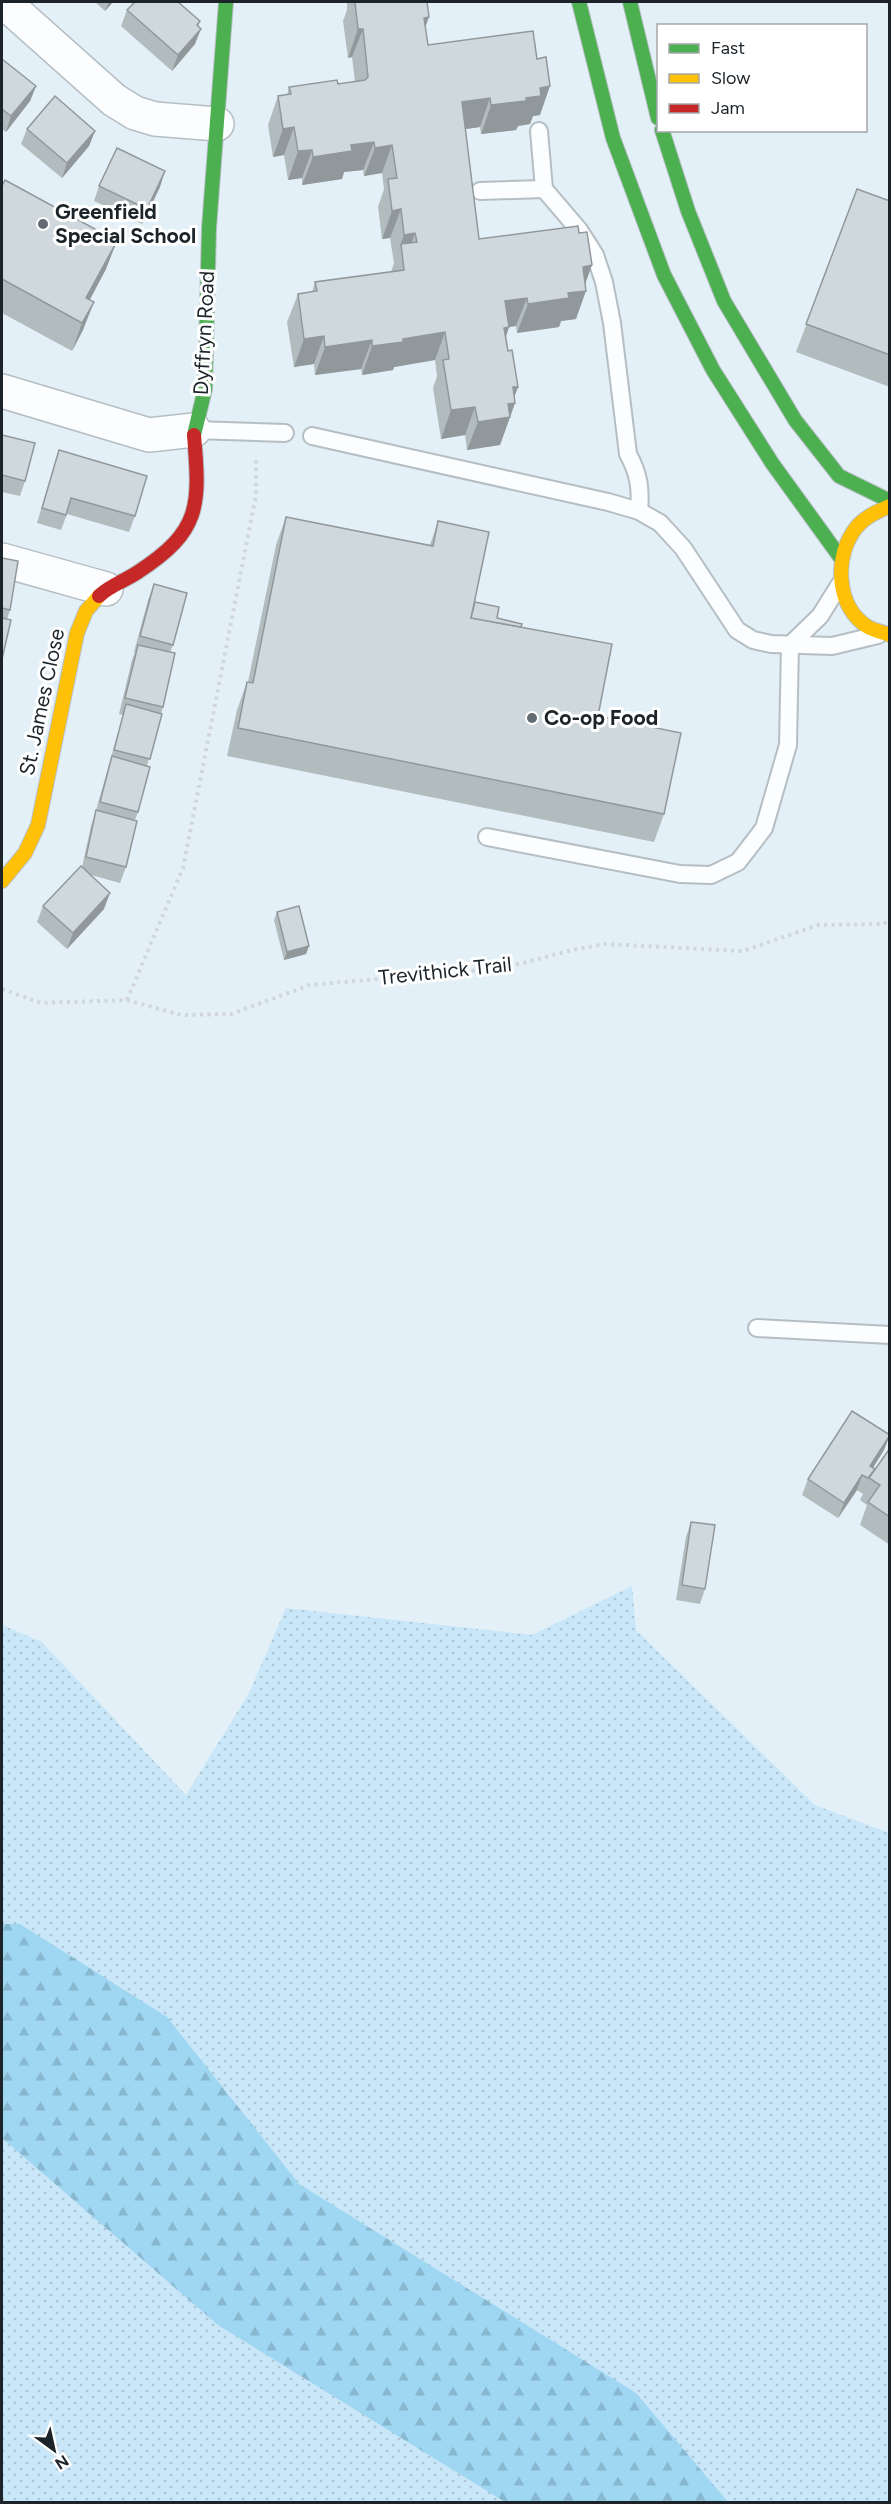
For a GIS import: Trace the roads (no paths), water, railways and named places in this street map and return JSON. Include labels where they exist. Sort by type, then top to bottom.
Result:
[{"type":"main road","name":"Dyffryn Road","points":[[194,430],[205,389],[209,228],[226,2]]},
{"type":"main road","points":[[578,2],[613,138],[664,275],[725,388],[772,463],[840,557]]},
{"type":"main road","points":[[630,2],[657,114]]},
{"type":"main road","points":[[663,132],[687,211],[724,301],[795,420],[839,476],[890,501]]},
{"type":"main road","name":"St. James Close","points":[[2,881],[25,853],[38,825],[77,633],[86,611],[106,589],[129,578],[164,555],[184,534],[196,508],[198,478],[194,430]]},
{"type":"main road","points":[[886,634],[862,621],[848,603],[840,584],[840,557],[849,536],[864,518],[890,506]]},
{"type":"street","points":[[4,2],[114,100],[135,113],[155,119],[217,124]]},
{"type":"street","points":[[2,391],[149,435],[194,430]]},
{"type":"street","points":[[2,560],[106,589]]},
{"type":"lane","points":[[539,131],[544,189],[579,230],[595,255],[604,282],[612,323],[628,454],[638,471],[641,489],[639,511]]},
{"type":"lane","points":[[480,190],[544,189]]},
{"type":"lane","points":[[194,430],[285,433]]},
{"type":"lane","points":[[312,436],[608,502],[639,511],[660,523],[683,548],[737,630],[753,640],[790,645],[832,646],[886,634]]},
{"type":"lane","points":[[487,837],[680,874],[711,875],[738,862],[765,828],[788,745],[790,645],[820,616],[840,584]]},
{"type":"lane","points":[[757,1328],[890,1335]]},
{"type":"place","name":"Greenfield Special School","points":[[43,224]]},
{"type":"place","name":"Co-op Food","points":[[532,718]]}]
